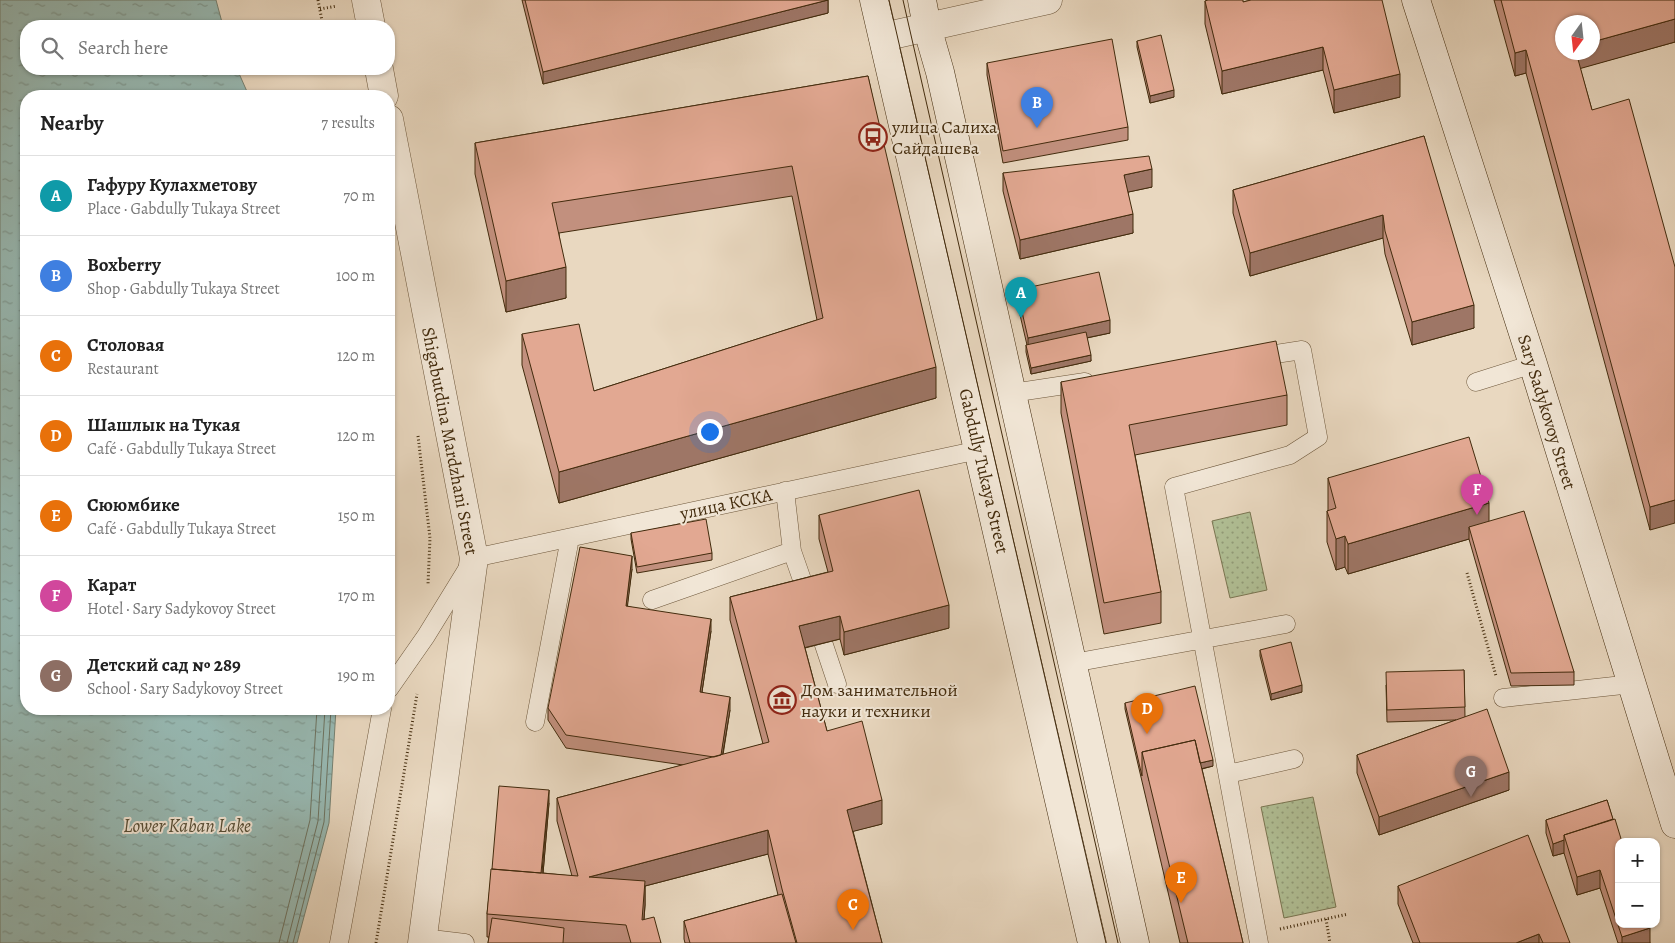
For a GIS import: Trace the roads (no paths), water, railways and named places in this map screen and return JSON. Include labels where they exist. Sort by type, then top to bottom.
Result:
[{"type":"main road","points":[[366,0],[370,20]]},
{"type":"main road","name":"Gabdully Tukaya Street","points":[[874,0],[1092,943]]},
{"type":"main road","points":[[922,0],[942,80],[1135,943]]},
{"type":"main road","points":[[883,37],[1048,0]]},
{"type":"main road","name":"Sary Sadykovoy Street","points":[[1416,0],[1533,364],[1675,824]]},
{"type":"main road","points":[[380,75],[383,90]]},
{"type":"main road","name":"Shigabutdina Mardzhani Street","points":[[395,150],[474,558],[422,940]]},
{"type":"lane","points":[[1236,360],[1302,350],[1318,437],[1290,455],[1174,487],[1259,941]]},
{"type":"lane","points":[[1476,382],[1533,364]]},
{"type":"lane","points":[[1012,393],[1102,380]]},
{"type":"lane","name":"улица КСКА","points":[[474,558],[979,450]]},
{"type":"lane","points":[[785,491],[792,551],[808,597]]},
{"type":"lane","points":[[535,722],[570,538]]},
{"type":"lane","points":[[652,600],[792,551]]},
{"type":"lane","points":[[395,681],[426,636],[474,558]]},
{"type":"lane","points":[[1073,664],[1286,624]]},
{"type":"lane","points":[[823,642],[837,684]]},
{"type":"lane","points":[[1503,698],[1632,684]]},
{"type":"lane","points":[[339,943],[381,715]]},
{"type":"lane","points":[[1228,774],[1294,759]]},
{"type":"lane","points":[[422,940],[464,943]]},
{"type":"water","name":"Lower Kaban Lake","points":[[0,0],[216,0],[221,20],[20,20],[20,75],[240,75],[246,90],[20,90],[20,715],[336,715],[329,823],[297,943],[0,943]]},
{"type":"tram line","points":[[889,0],[1106,943]]},
{"type":"tram line","points":[[903,0],[1118,943]]},
{"type":"place","name":"Boxberry","points":[[1037,128]]},
{"type":"place","name":"улица Салиха Сайдашева","points":[[873,137]]},
{"type":"place","name":"Гафуру Кулахметову","points":[[1021,318]]},
{"type":"place","name":"Карат","points":[[1477,515]]},
{"type":"place","name":"Дом занимательной науки и техники","points":[[782,700]]},
{"type":"place","name":"Шашлык на Тукая","points":[[1147,734]]},
{"type":"place","name":"Детский сад № 289","points":[[1471,797]]},
{"type":"place","name":"Сююмбике","points":[[1181,903]]},
{"type":"place","name":"Столовая","points":[[853,930]]}]
